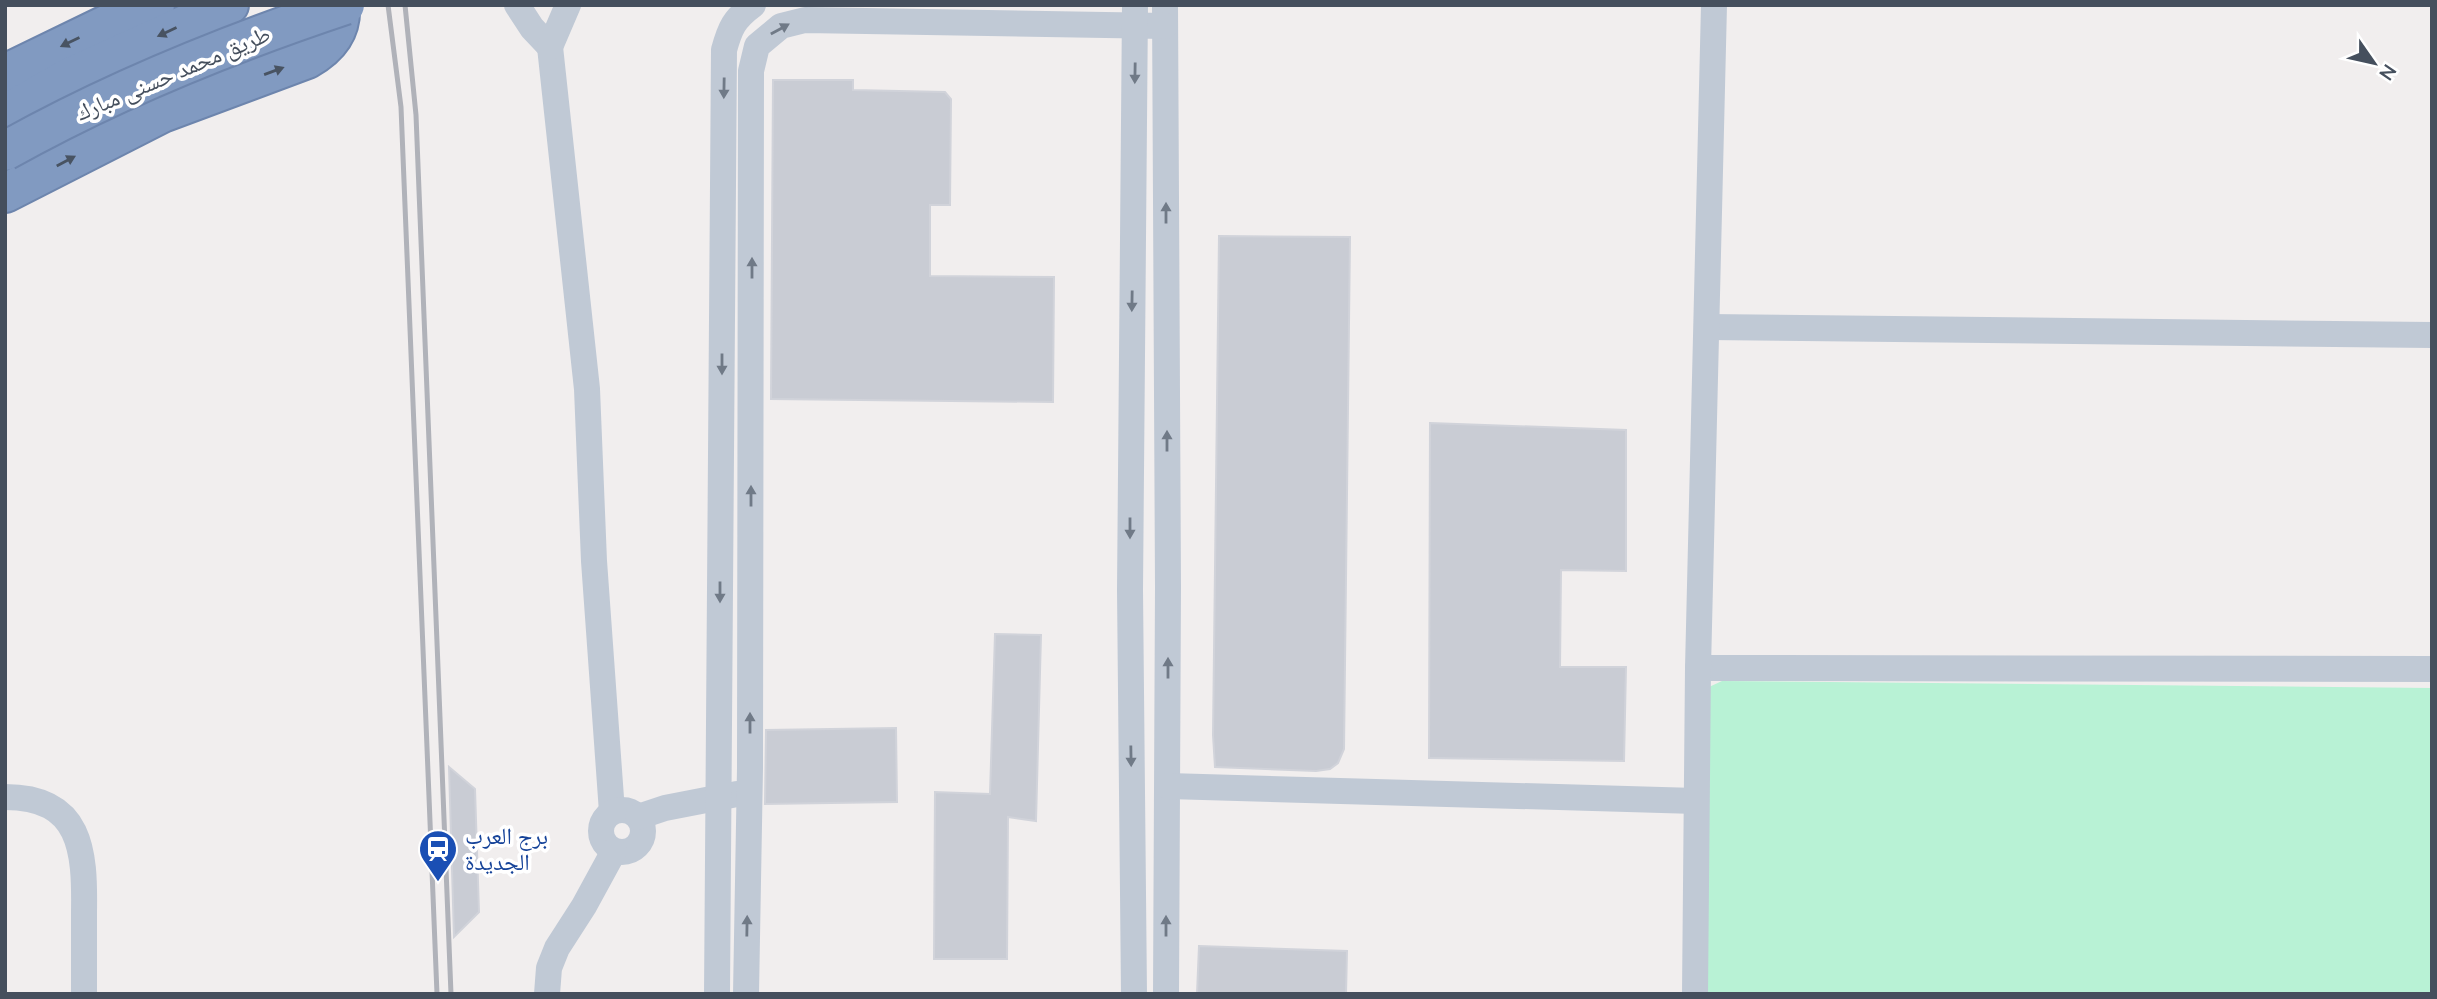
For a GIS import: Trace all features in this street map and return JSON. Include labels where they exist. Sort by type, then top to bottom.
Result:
[{"type":"highway","points":[[5,74],[106,25],[155,5]]},
{"type":"highway","name":"طريق محمد حسنى مبارك","points":[[5,114],[70,77],[229,5]]},
{"type":"highway","points":[[5,193],[162,113],[307,59],[331,40],[338,27],[343,5]]},
{"type":"highway","name":"طريق محمد حسنى مبارك","points":[[5,151],[121,93],[287,24],[343,5]]},
{"type":"street","points":[[550,47],[568,5]]},
{"type":"street","points":[[717,994],[724,50],[738,16],[753,5]]},
{"type":"street","points":[[1695,994],[1698,668],[1714,5]]},
{"type":"street","points":[[524,7],[550,47],[587,389],[594,561],[612,812]]},
{"type":"street","points":[[1134,994],[1130,590],[1135,16]]},
{"type":"street","points":[[746,994],[751,71],[757,46],[781,26],[805,20],[1135,16],[1165,16],[1168,587],[1166,994]]},
{"type":"street","points":[[1707,327],[2432,335]]},
{"type":"street","points":[[1131,395],[1167,394]]},
{"type":"street","points":[[1130,590],[1168,587]]},
{"type":"street","points":[[1698,668],[2432,669]]},
{"type":"street","points":[[1168,786],[1696,801]]},
{"type":"street","points":[[638,817],[665,808],[749,791]]},
{"type":"street","points":[[5,797],[24,797],[46,804],[67,819],[80,843],[85,869],[84,994]]},
{"type":"street","points":[[626,810],[638,817],[643,834],[638,845],[627,852],[614,851],[604,842],[601,829],[612,812],[626,810]]},
{"type":"street","points":[[547,994],[549,968],[557,948],[614,851]]},
{"type":"street","points":[[1133,886],[1167,885]]},
{"type":"green space","points":[[1722,681],[2432,688],[2432,994],[1701,994],[1709,687]]},
{"type":"building","points":[[773,80],[853,80],[853,90],[945,92],[951,99],[950,205],[930,205],[930,276],[1054,277],[1053,402],[771,399]]},
{"type":"building","points":[[1219,236],[1350,237],[1344,749],[1338,763],[1330,769],[1316,771],[1215,767],[1213,735]]},
{"type":"building","points":[[1430,423],[1626,430],[1626,571],[1561,570],[1560,667],[1626,667],[1624,761],[1429,758]]},
{"type":"building","points":[[995,634],[1041,635],[1036,821],[1008,817],[1007,959],[934,959],[935,792],[990,794]]},
{"type":"building","points":[[896,728],[897,802],[765,804],[766,730]]},
{"type":"building","points":[[449,767],[475,789],[479,912],[454,937]]},
{"type":"building","points":[[1199,946],[1347,951],[1346,994],[1197,994]]},
{"type":"railway","points":[[388,5],[401,107],[437,994]]},
{"type":"railway","points":[[405,5],[416,115],[451,994]]},
{"type":"place","name":"برج العرب الجديدة","points":[[438,883]]}]
